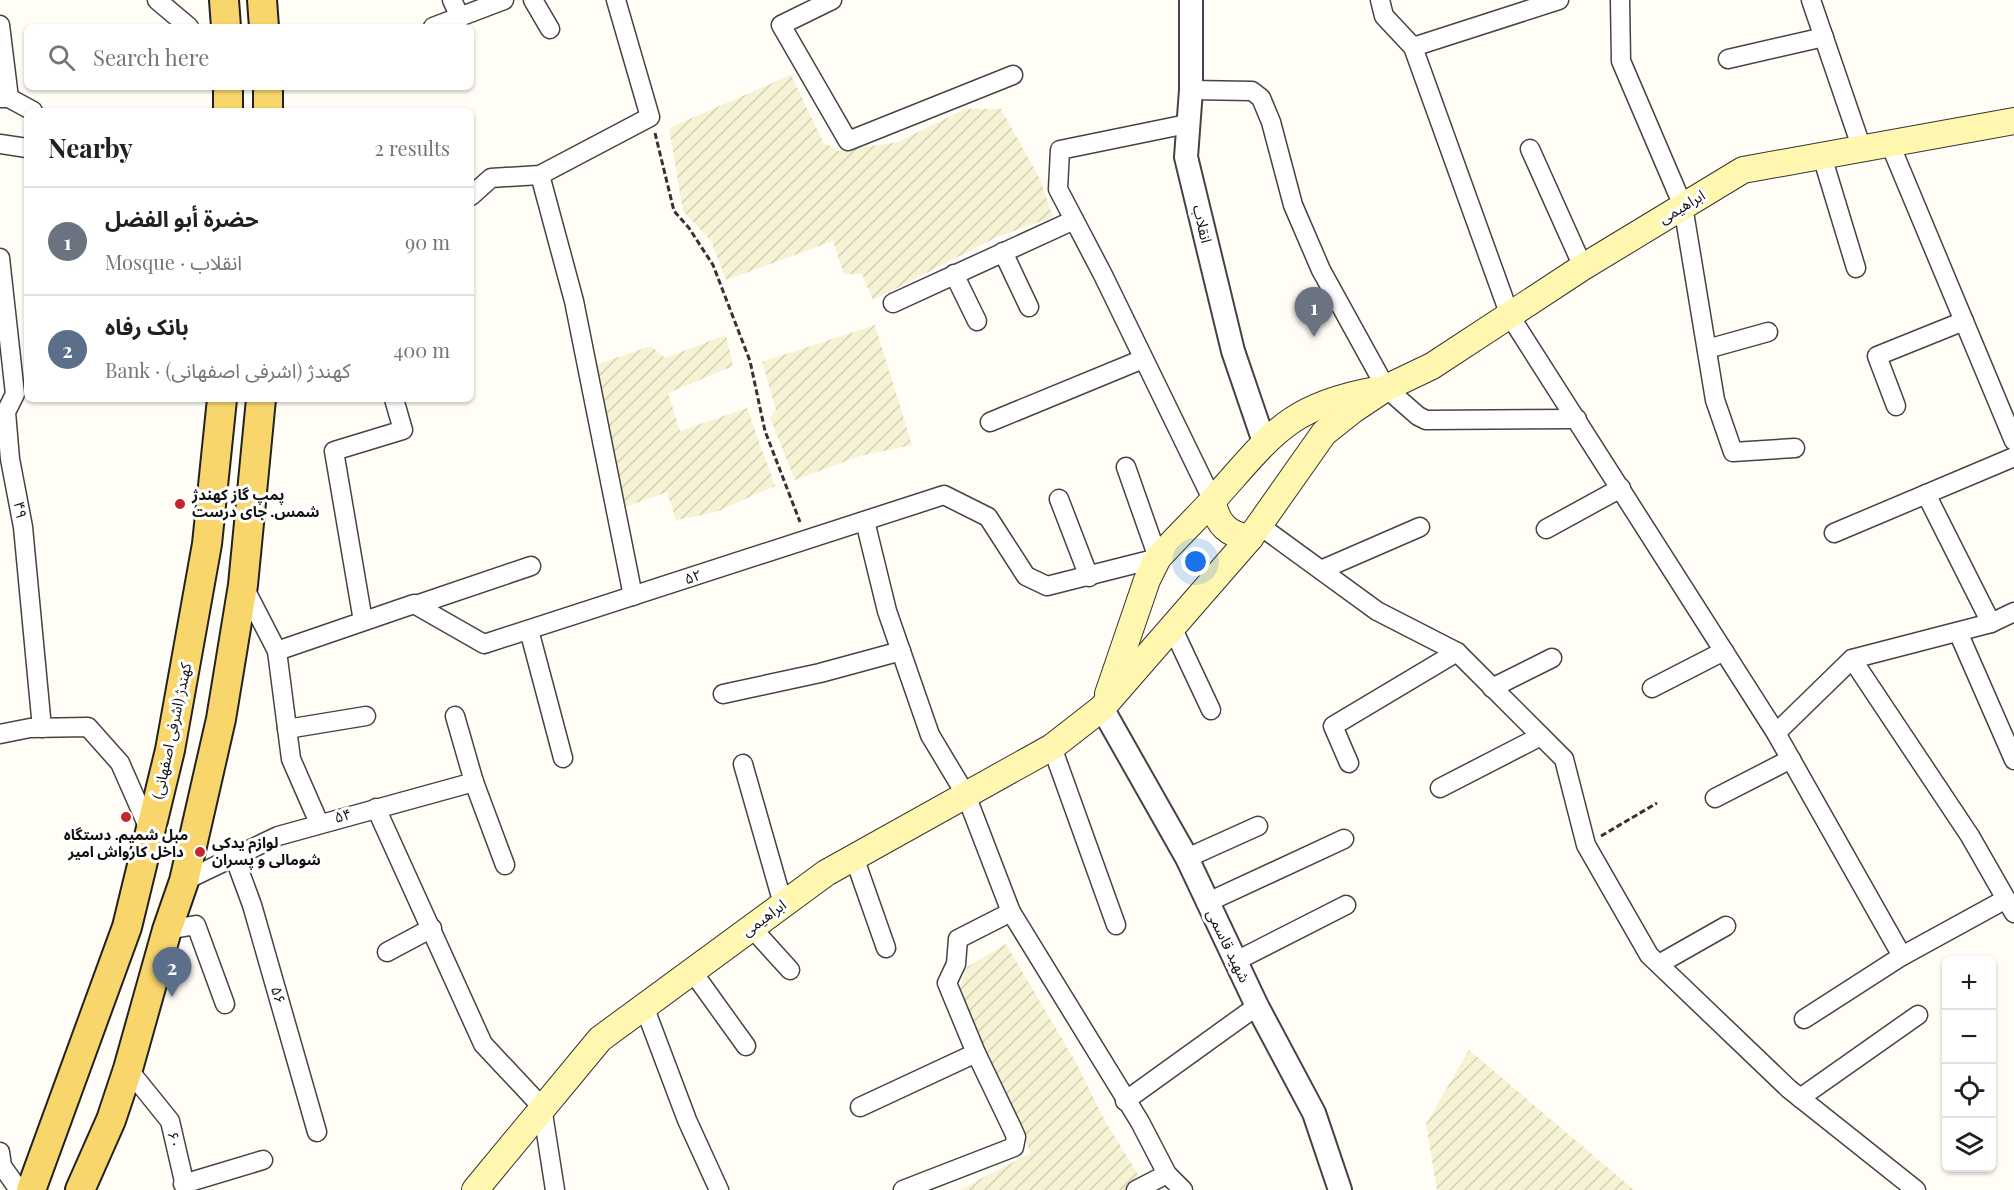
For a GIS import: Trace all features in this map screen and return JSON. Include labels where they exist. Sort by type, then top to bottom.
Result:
[{"type":"main road","points":[[224,0],[226,24]]},
{"type":"main road","points":[[262,0],[264,24]]},
{"type":"main road","points":[[228,90],[228,108]]},
{"type":"main road","name":"ابراهیمی","points":[[476,1190],[600,1039],[826,873],[1052,747],[1102,708],[1255,532],[1324,433],[1386,388],[1432,366],[1583,267],[1743,170],[2014,121]]},
{"type":"main road","points":[[1102,708],[1158,558],[1213,501],[1264,442],[1291,419],[1314,406],[1340,396],[1386,388]]},
{"type":"main road","name":"کهندژ (اشرفی اصفهانی)","points":[[31,1190],[127,927],[170,750],[207,544],[222,402]]},
{"type":"main road","points":[[80,1190],[111,1120],[167,930],[184,881],[221,719],[243,585],[261,402]]},
{"type":"main road","points":[[1213,501],[1220,523],[1238,536],[1255,532]]},
{"type":"street","points":[[157,0],[185,24]]},
{"type":"street","points":[[452,0],[460,17]]},
{"type":"street","points":[[441,24],[504,0]]},
{"type":"street","points":[[533,0],[550,29]]},
{"type":"street","points":[[474,193],[491,178],[540,175],[650,117],[616,0]]},
{"type":"street","points":[[832,0],[781,25],[848,141],[1013,75]]},
{"type":"street","name":"انقلاب","points":[[1191,0],[1191,90],[1186,157],[1233,351],[1264,442]]},
{"type":"street","points":[[1380,0],[1384,16],[1413,46],[1510,316],[1776,733],[1902,956]]},
{"type":"street","points":[[1413,46],[1559,0]]},
{"type":"street","points":[[1620,0],[1621,62],[1683,206],[1715,400],[1733,452],[1795,448]]},
{"type":"street","points":[[1811,0],[1862,149]]},
{"type":"street","points":[[0,25],[5,98],[27,108]]},
{"type":"street","points":[[1728,59],[1824,37]]},
{"type":"street","points":[[1191,90],[1252,91],[1261,98],[1271,122],[1293,205],[1321,270],[1386,388],[1418,416],[1426,420],[1577,419]]},
{"type":"street","points":[[1187,124],[1060,150],[1058,189],[1213,501]]},
{"type":"street","points":[[0,144],[24,148]]},
{"type":"street","points":[[1890,144],[2014,441]]},
{"type":"street","points":[[1530,149],[1583,267]]},
{"type":"street","points":[[1822,156],[1856,268]]},
{"type":"street","points":[[540,175],[574,301],[633,596]]},
{"type":"street","points":[[893,303],[1074,220]]},
{"type":"street","points":[[1004,252],[1029,307]]},
{"type":"street","name":"۴۹","points":[[0,258],[21,393],[6,412],[10,459],[23,527],[42,728]]},
{"type":"street","points":[[954,274],[977,321]]},
{"type":"street","points":[[1896,406],[1877,356],[1964,321]]},
{"type":"street","points":[[1707,349],[1768,332]]},
{"type":"street","points":[[990,422],[1143,359]]},
{"type":"street","points":[[363,621],[334,451],[403,430],[395,402]]},
{"type":"street","points":[[1834,534],[2014,457]]},
{"type":"street","points":[[1126,467],[1158,558]]},
{"type":"street","points":[[1546,529],[1621,488]]},
{"type":"street","points":[[1926,494],[1991,623]]},
{"type":"street","name":"۵۲","points":[[416,605],[484,644],[944,495],[988,517],[1026,576],[1047,586],[1158,558]]},
{"type":"street","points":[[1059,499],[1089,577]]},
{"type":"street","points":[[865,521],[900,651],[930,735],[966,795],[1011,912],[1140,1122],[1167,1174],[1183,1190]]},
{"type":"street","points":[[1321,570],[1420,527]]},
{"type":"street","points":[[1255,532],[1321,570],[1377,611],[1457,652],[1564,759],[1586,845],[1649,955],[1800,1098],[1916,1190]]},
{"type":"street","points":[[277,651],[531,566]]},
{"type":"street","points":[[243,585],[277,651],[291,759],[318,823]]},
{"type":"street","points":[[1776,733],[1852,659],[1991,623],[2014,612]]},
{"type":"street","points":[[1172,627],[1211,710]]},
{"type":"street","points":[[529,630],[562,758]]},
{"type":"street","points":[[1958,632],[2014,760]]},
{"type":"street","points":[[723,694],[900,651]]},
{"type":"street","points":[[1652,688],[1724,651]]},
{"type":"street","points":[[1349,763],[1333,726],[1457,652]]},
{"type":"street","points":[[1492,688],[1552,658]]},
{"type":"street","points":[[1804,1019],[1902,956],[2010,906],[1970,836],[1852,659]]},
{"type":"street","name":"شهید قاسمی","points":[[1102,708],[1187,858],[1206,903],[1257,1006],[1314,1113],[1340,1190]]},
{"type":"street","points":[[287,729],[366,716]]},
{"type":"street","points":[[455,716],[474,782],[505,865]]},
{"type":"street","points":[[0,734],[42,728],[88,727],[120,763],[150,832]]},
{"type":"street","points":[[1440,788],[1541,736]]},
{"type":"street","points":[[1052,747],[1116,925]]},
{"type":"street","points":[[1715,798],[1791,759]]},
{"type":"street","points":[[743,764],[783,904]]},
{"type":"street","name":"۵۴","points":[[184,881],[235,859],[278,836],[318,823],[474,782]]},
{"type":"street","points":[[376,808],[483,1044],[542,1107],[555,1190]]},
{"type":"street","points":[[1187,858],[1258,826]]},
{"type":"street","points":[[1206,903],[1344,838]]},
{"type":"street","points":[[854,857],[886,948]]},
{"type":"street","name":"۵۶","points":[[235,859],[252,905],[317,1132]]},
{"type":"street","points":[[1236,961],[1346,904]]},
{"type":"street","points":[[903,1190],[1014,1147],[1016,1137],[976,1053],[947,983],[956,964],[958,939],[1011,912]]},
{"type":"street","points":[[167,930],[196,925],[225,1004]]},
{"type":"street","points":[[1659,964],[1726,926]]},
{"type":"street","points":[[751,927],[790,970]]},
{"type":"street","points":[[387,952],[432,928]]},
{"type":"street","points":[[692,971],[746,1046]]},
{"type":"street","points":[[644,1006],[687,1120],[719,1190]]},
{"type":"street","points":[[1125,1101],[1257,1006]]},
{"type":"street","points":[[1800,1098],[1918,1016]]},
{"type":"street","points":[[860,1107],[976,1053]]},
{"type":"street","name":"۶۰","points":[[128,1068],[170,1121],[185,1187]]},
{"type":"street","points":[[0,1152],[2,1166],[19,1190]]},
{"type":"street","points":[[185,1187],[263,1160]]},
{"type":"street","points":[[1136,1190],[1167,1174]]},
{"type":"path","points":[[650,117],[661,150],[674,211],[689,228],[712,265],[750,361],[765,431],[806,540]]},
{"type":"path","points":[[1586,845],[1657,803]]},
{"type":"shaded area","points":[[791,75],[823,142],[839,151],[898,142],[965,109],[1001,109],[1040,179],[1053,217],[997,237],[873,300],[862,274],[844,274],[833,241],[726,280],[711,241],[683,211],[669,128]]},
{"type":"shaded area","points":[[875,325],[912,445],[860,456],[795,480],[770,418],[776,410],[762,362]]},
{"type":"shaded area","points":[[726,335],[733,366],[668,393],[680,431],[747,408],[775,486],[716,512],[676,520],[667,492],[626,507],[595,365],[651,346],[665,358]]},
{"type":"shaded area","points":[[1006,944],[1076,1063],[1106,1123],[1148,1190],[959,1190],[1031,1153],[958,994],[967,967]]},
{"type":"shaded area","points":[[1469,1050],[1634,1190],[1437,1190],[1426,1124]]},
{"type":"place","name":"حضرة أبو الفضل","points":[[1314,337]]},
{"type":"place","name":"پمپ گاز کهندژ شمس. جای درست","points":[[180,504]]},
{"type":"place","name":"مبل شمیم. دستگاه داخل کارواش امیر","points":[[126,817]]},
{"type":"place","name":"لوازم یدکی شومالی و پسران","points":[[200,852]]},
{"type":"place","name":"بانک رفاه","points":[[172,997]]}]
